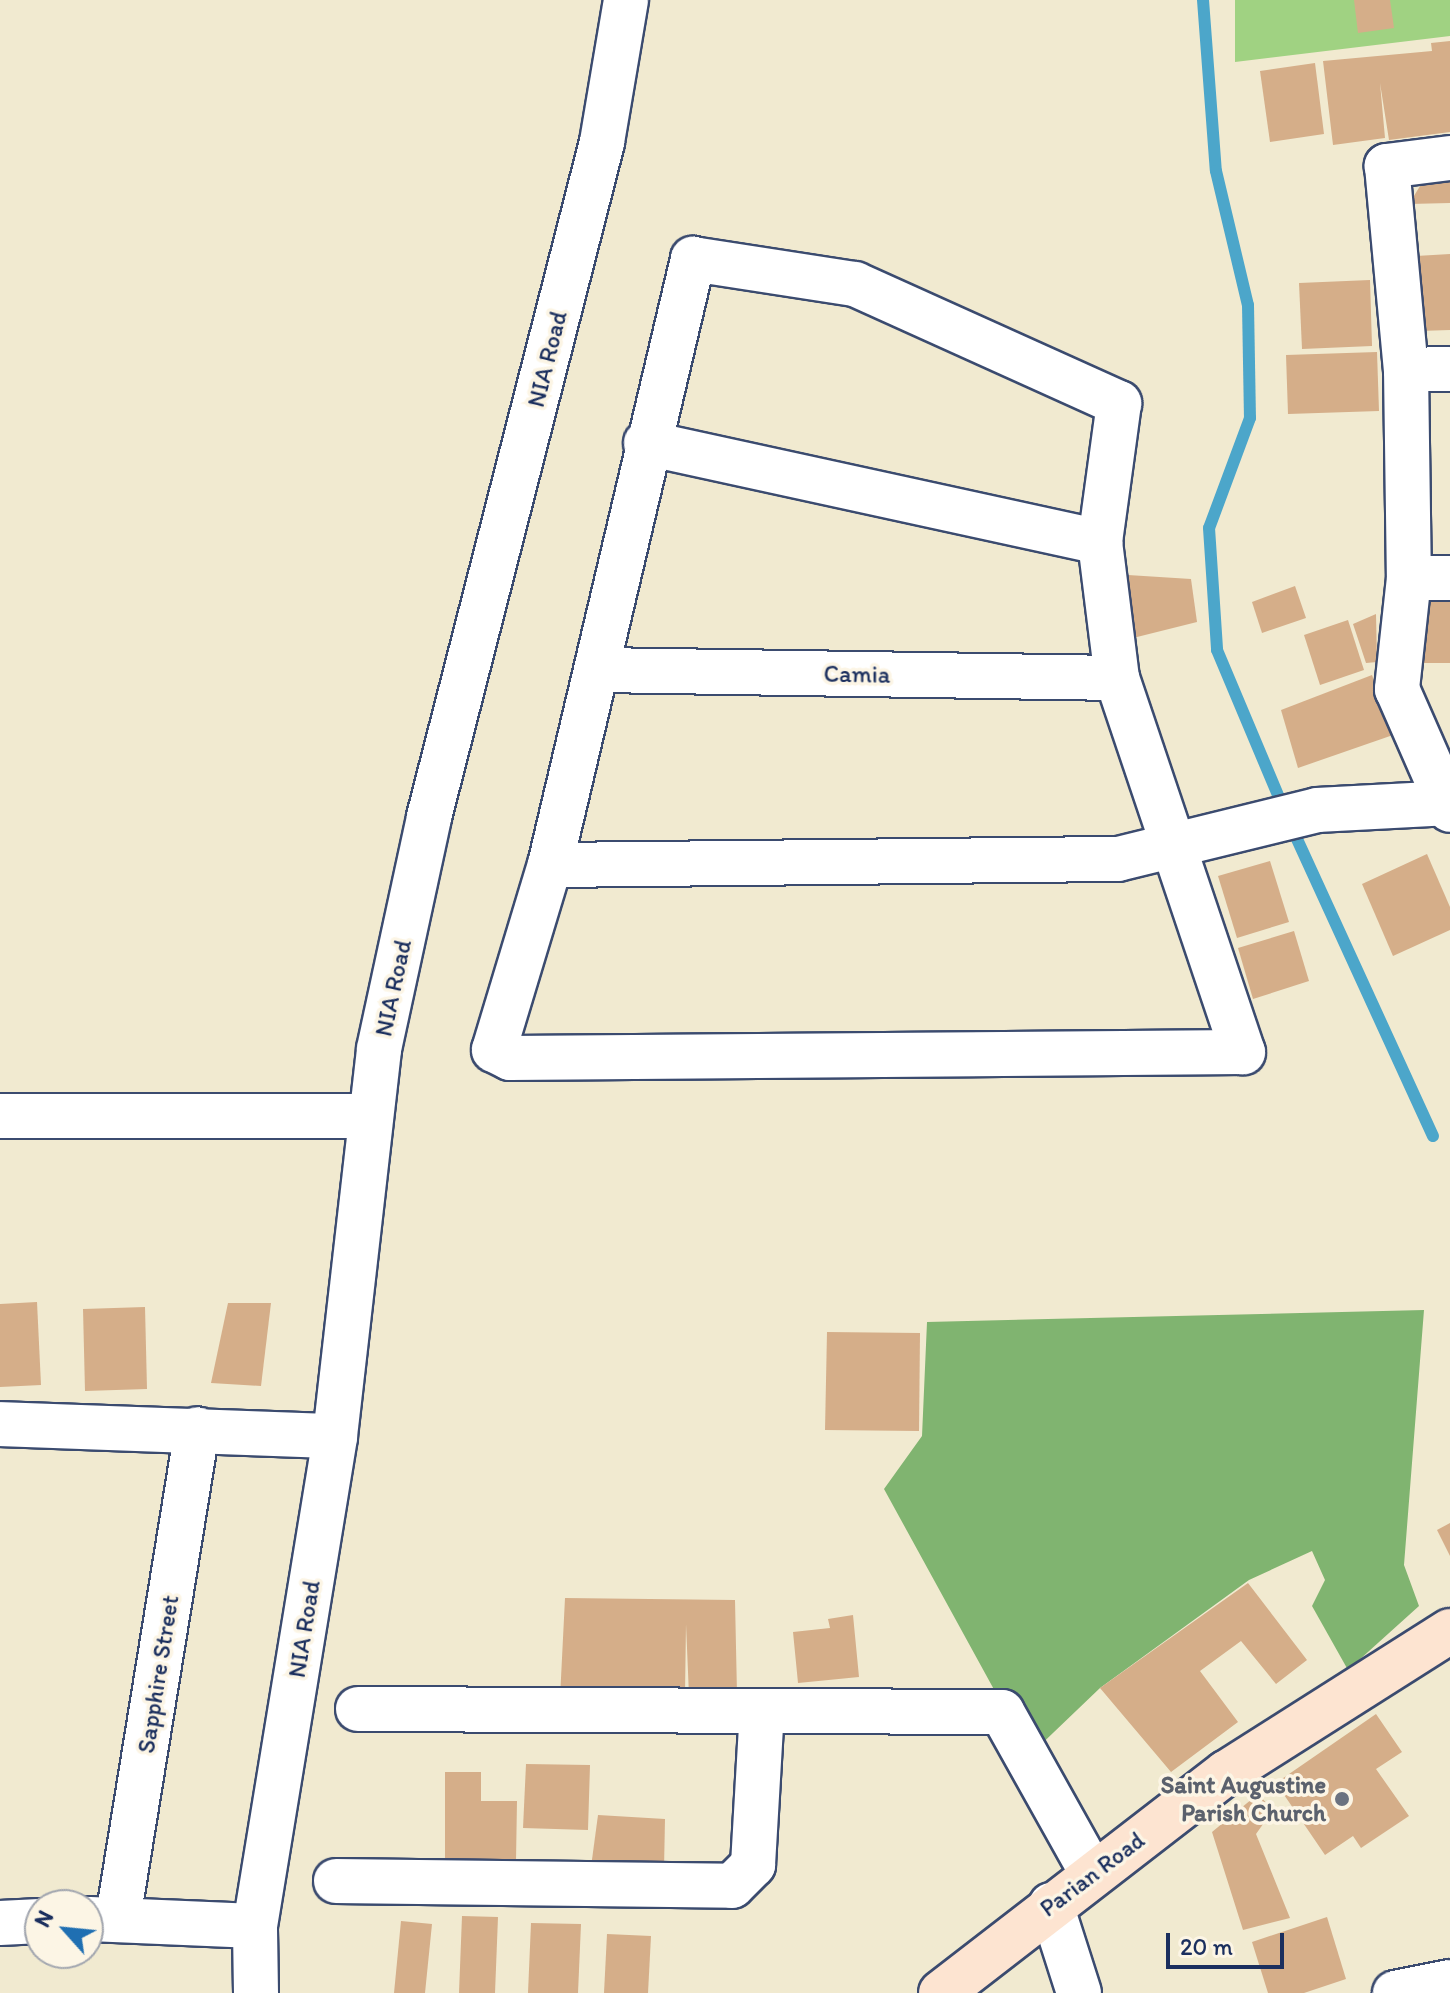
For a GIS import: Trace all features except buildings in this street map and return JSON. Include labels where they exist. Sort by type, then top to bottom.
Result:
[{"type":"main road","name":"Parian Road","points":[[941,1993],[1092,1873],[1298,1722],[1450,1631]]},
{"type":"street","name":"NIA Road","points":[[256,1993],[255,1926],[335,1436],[368,1116],[429,817],[602,142],[626,0]]},
{"type":"street","points":[[550,865],[1118,859],[1317,810],[1449,806],[1397,689],[1430,578],[1387,166],[1450,158]]},
{"type":"street","points":[[693,259],[855,284],[1119,403],[1100,542],[1117,678],[1178,845],[1243,1052],[500,1056],[493,1043],[550,865],[598,670],[646,443],[693,259]]},
{"type":"street","points":[[1406,370],[1450,369]]},
{"type":"street","points":[[646,443],[1100,542]]},
{"type":"street","name":"Camia","points":[[598,670],[1117,678]]},
{"type":"street","points":[[0,1116],[368,1116]]},
{"type":"street","points":[[0,1424],[335,1436]]},
{"type":"street","name":"Sapphire Street","points":[[104,1914],[197,1429]]},
{"type":"street","points":[[358,1709],[1002,1712],[1092,1873]]},
{"type":"street","points":[[336,1881],[732,1886],[753,1865],[762,1711]]},
{"type":"street","points":[[1051,1905],[1079,1993]]},
{"type":"street","points":[[104,1919],[255,1926]]},
{"type":"street","points":[[0,1923],[24,1922]]},
{"type":"street","points":[[1395,1993],[1450,1982]]},
{"type":"green space","points":[[1235,0],[1450,0],[1450,36],[1235,62]]},
{"type":"green space","points":[[1424,1310],[1404,1565],[1419,1606],[1348,1670],[1312,1606],[1325,1580],[1312,1551],[1249,1580],[1100,1688],[1030,1755],[884,1489],[922,1436],[927,1322]]},
{"type":"waterway","points":[[1203,0],[1216,171],[1248,305],[1250,418],[1209,528],[1217,650],[1284,809]]},
{"type":"waterway","points":[[1291,826],[1433,1136]]},
{"type":"place","name":"Saint Augustine Parish Church","points":[[1342,1799]]}]
